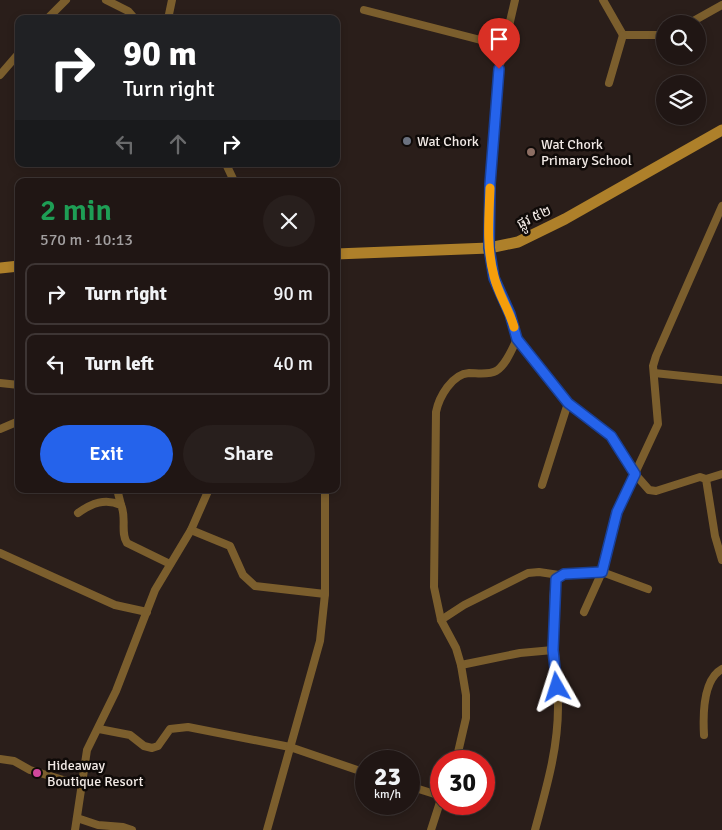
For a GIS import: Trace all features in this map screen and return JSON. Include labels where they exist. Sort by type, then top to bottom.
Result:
[{"type":"street","points":[[51,15],[66,0]]},
{"type":"street","points":[[106,0],[128,11],[131,15]]},
{"type":"street","points":[[169,15],[172,0]]},
{"type":"street","points":[[515,0],[499,69],[490,184],[489,248],[494,278],[510,314],[517,339],[568,403],[611,436],[635,474],[652,492],[700,477],[706,479],[722,474]]},
{"type":"street","points":[[604,0],[623,35],[609,83]]},
{"type":"street","points":[[704,15],[722,5]]},
{"type":"street","points":[[364,10],[504,46]]},
{"type":"street","points":[[623,35],[656,35]]},
{"type":"street","points":[[0,75],[3,68],[15,64]]},
{"type":"street","name":"ផ្លូវ ៥២","points":[[340,254],[489,248],[518,242],[537,234],[722,130]]},
{"type":"street","points":[[584,612],[602,572],[617,512],[658,424],[654,361],[722,206]]},
{"type":"street","points":[[0,268],[15,266]]},
{"type":"street","points":[[459,750],[466,718],[466,695],[456,648],[441,620],[434,587],[435,424],[437,407],[456,377],[466,373],[494,372],[498,369],[517,339]]},
{"type":"street","points":[[654,373],[722,380]]},
{"type":"street","points":[[0,384],[15,385]]},
{"type":"street","points":[[542,484],[568,403]]},
{"type":"street","points":[[0,429],[15,423]]},
{"type":"street","points":[[706,479],[715,536],[722,560]]},
{"type":"street","points":[[118,493],[124,517],[124,538],[127,544],[170,564]]},
{"type":"street","points":[[75,830],[80,785],[87,750],[94,733],[99,729],[155,590],[191,530],[207,493]]},
{"type":"street","points":[[267,830],[320,641],[325,594],[325,493]]},
{"type":"street","points":[[78,513],[96,503],[104,501],[121,505]]},
{"type":"street","points":[[191,530],[230,546],[243,575],[255,586],[325,594]]},
{"type":"street","points":[[0,553],[115,605],[147,612]]},
{"type":"street","points":[[441,620],[464,605],[528,573],[540,572],[559,575],[602,572],[648,589]]},
{"type":"street","points":[[535,830],[552,766],[556,735],[558,706],[553,650],[554,584],[559,575]]},
{"type":"street","points":[[461,665],[520,653],[553,650]]},
{"type":"street","points":[[704,735],[707,695],[713,677],[722,669]]},
{"type":"street","points":[[99,729],[130,735],[144,746],[152,748],[158,746],[170,729],[188,727],[290,747],[355,768]]},
{"type":"street","points":[[0,759],[14,761],[30,770],[80,785]]},
{"type":"street","points":[[431,830],[436,815]]},
{"type":"street","points":[[77,818],[98,825],[123,827],[132,830]]},
{"type":"slow traffic","points":[[490,188],[489,248],[491,263],[494,278],[514,327]]},
{"type":"place","name":"Wat Chork","points":[[407,141]]},
{"type":"place","name":"Wat Chork Primary School","points":[[531,152]]},
{"type":"place","name":"Hideaway Boutique Resort","points":[[37,773]]},
{"type":"route","points":[[499,69],[490,184],[489,248],[494,278],[510,314],[517,339],[558,388],[568,403],[611,436],[635,474],[617,512],[602,572],[559,575],[554,584],[553,650],[557,687]]}]
